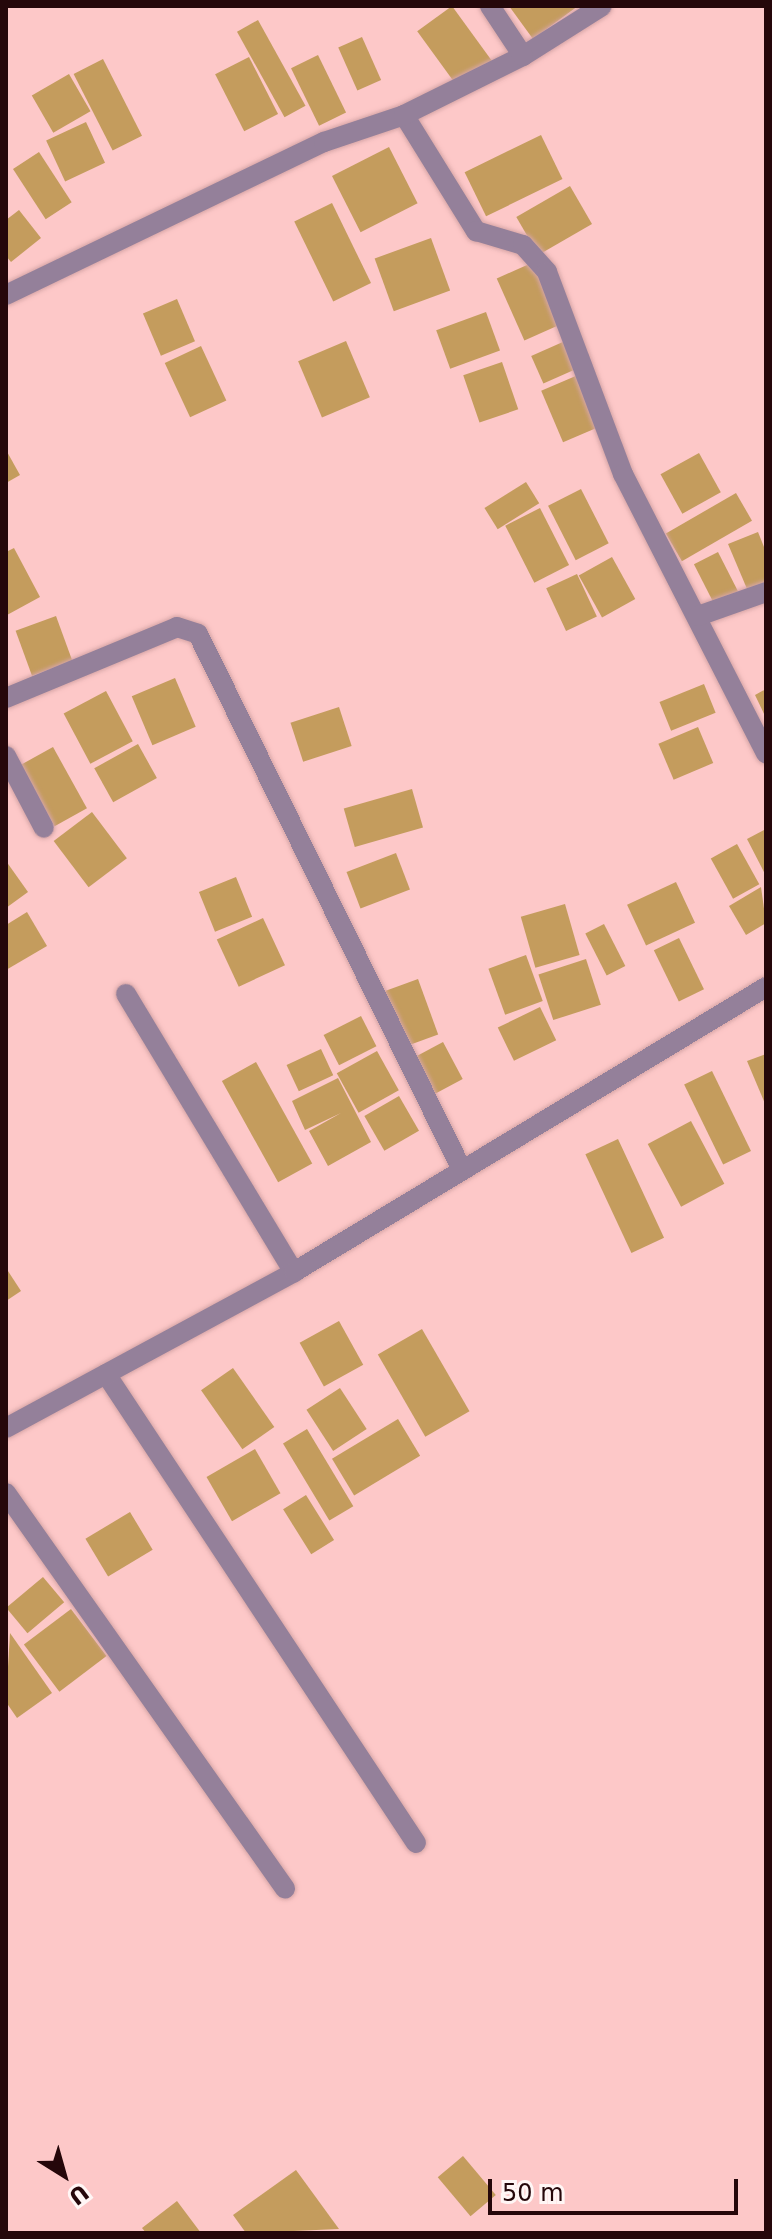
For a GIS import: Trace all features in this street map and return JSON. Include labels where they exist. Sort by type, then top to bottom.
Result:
[{"type":"street","points":[[490,6],[523,56]]},
{"type":"street","points":[[6,295],[324,142],[404,115],[523,56],[602,6]]},
{"type":"street","points":[[404,115],[476,231],[523,245],[547,272],[623,474],[766,753]]},
{"type":"street","points":[[698,616],[766,592]]},
{"type":"street","points":[[6,698],[177,627],[190,628],[205,640],[462,1170]]},
{"type":"street","points":[[6,756],[44,828]]},
{"type":"street","points":[[6,1428],[294,1272],[766,987]]},
{"type":"street","points":[[126,994],[294,1272]]},
{"type":"street","points":[[106,1374],[416,1843]]},
{"type":"street","points":[[6,1493],[285,1888]]},
{"type":"building","points":[[452,6],[493,62],[458,87],[417,31]]},
{"type":"building","points":[[509,6],[578,6],[533,39]]},
{"type":"building","points":[[258,20],[306,106],[285,117],[237,32]]},
{"type":"building","points":[[362,37],[381,80],[357,91],[338,48]]},
{"type":"building","points":[[318,55],[346,113],[319,126],[291,68]]},
{"type":"building","points":[[249,57],[278,114],[244,131],[215,74]]},
{"type":"building","points":[[103,59],[142,136],[113,151],[74,74]]},
{"type":"building","points":[[69,74],[91,111],[53,133],[32,96]]},
{"type":"building","points":[[86,122],[105,163],[65,181],[46,141]]},
{"type":"building","points":[[541,135],[562,179],[486,216],[465,172]]},
{"type":"building","points":[[389,147],[418,203],[361,232],[332,176]]},
{"type":"building","points":[[39,152],[72,202],[46,219],[13,169]]},
{"type":"building","points":[[570,186],[592,224],[538,255],[516,217]]},
{"type":"building","points":[[332,203],[371,283],[333,301],[294,221]]},
{"type":"building","points":[[19,210],[41,238],[11,262],[6,256],[6,220]]},
{"type":"building","points":[[431,238],[450,291],[394,311],[375,259]]},
{"type":"building","points":[[536,261],[564,323],[524,341],[497,278]]},
{"type":"building","points":[[177,299],[195,341],[161,356],[143,313]]},
{"type":"building","points":[[486,312],[500,351],[450,369],[436,330]]},
{"type":"building","points":[[346,341],[370,397],[322,417],[298,361]]},
{"type":"building","points":[[565,341],[577,368],[543,383],[531,356]]},
{"type":"building","points":[[201,346],[226,400],[190,417],[165,363]]},
{"type":"building","points":[[502,362],[518,409],[480,423],[463,375]]},
{"type":"building","points":[[578,375],[600,427],[563,442],[541,391]]},
{"type":"building","points":[[6,450],[20,475],[6,483]]},
{"type":"building","points":[[699,453],[721,492],[682,514],[661,474]]},
{"type":"building","points":[[526,482],[539,503],[498,529],[484,508]]},
{"type":"building","points":[[581,489],[609,543],[576,560],[548,506]]},
{"type":"building","points":[[736,493],[752,521],[682,561],[666,534]]},
{"type":"building","points":[[540,508],[569,565],[534,583],[505,526]]},
{"type":"building","points":[[758,532],[766,552],[766,597],[753,603],[728,544]]},
{"type":"building","points":[[14,548],[40,597],[7,615],[6,552]]},
{"type":"building","points":[[718,552],[738,591],[714,603],[694,564]]},
{"type":"building","points":[[612,557],[635,599],[602,617],[579,575]]},
{"type":"building","points":[[577,574],[597,617],[566,631],[546,588]]},
{"type":"building","points":[[56,616],[72,661],[32,676],[16,631]]},
{"type":"building","points":[[175,678],[196,727],[152,745],[132,696]]},
{"type":"building","points":[[704,684],[716,713],[671,731],[659,702]]},
{"type":"building","points":[[766,689],[766,718],[755,695]]},
{"type":"building","points":[[106,691],[133,741],[90,764],[64,714]]},
{"type":"building","points":[[339,707],[352,746],[303,762],[290,723]]},
{"type":"building","points":[[698,727],[713,763],[674,780],[658,744]]},
{"type":"building","points":[[138,744],[157,778],[113,802],[94,768]]},
{"type":"building","points":[[53,747],[87,808],[55,826],[21,765]]},
{"type":"building","points":[[412,789],[423,827],[355,847],[344,809]]},
{"type":"building","points":[[92,812],[127,858],[89,887],[54,841]]},
{"type":"building","points":[[766,829],[766,876],[747,839]]},
{"type":"building","points":[[737,844],[759,884],[733,899],[711,859]]},
{"type":"building","points":[[396,853],[410,889],[360,908],[347,872]]},
{"type":"building","points":[[6,861],[28,892],[6,908]]},
{"type":"building","points":[[236,877],[252,917],[215,932],[199,892]]},
{"type":"building","points":[[676,882],[695,923],[646,946],[627,905]]},
{"type":"building","points":[[761,887],[766,923],[746,935],[729,906]]},
{"type":"building","points":[[565,904],[580,955],[535,968],[521,917]]},
{"type":"building","points":[[27,912],[47,946],[6,970],[6,925]]},
{"type":"building","points":[[263,918],[285,965],[239,987],[217,940]]},
{"type":"building","points":[[604,924],[625,966],[607,975],[585,934]]},
{"type":"building","points":[[679,938],[704,989],[679,1002],[654,950]]},
{"type":"building","points":[[526,955],[543,1001],[505,1015],[488,969]]},
{"type":"building","points":[[586,959],[601,1005],[553,1020],[538,974]]},
{"type":"building","points":[[418,979],[438,1034],[405,1046],[385,991]]},
{"type":"building","points":[[540,1007],[556,1040],[514,1061],[498,1028]]},
{"type":"building","points":[[361,1016],[376,1046],[339,1065],[324,1035]]},
{"type":"building","points":[[443,1042],[463,1079],[431,1096],[411,1059]]},
{"type":"building","points":[[321,1049],[333,1075],[299,1091],[287,1065]]},
{"type":"building","points":[[377,1051],[399,1090],[359,1113],[337,1073]]},
{"type":"building","points":[[766,1054],[766,1106],[747,1061]]},
{"type":"building","points":[[256,1062],[312,1163],[278,1182],[222,1081]]},
{"type":"building","points":[[712,1071],[751,1151],[723,1165],[684,1085]]},
{"type":"building","points":[[338,1078],[371,1142],[328,1166],[309,1131],[341,1113],[305,1130],[292,1101]]},
{"type":"building","points":[[399,1096],[419,1131],[384,1151],[364,1116]]},
{"type":"building","points":[[691,1121],[724,1184],[681,1207],[648,1144]]},
{"type":"building","points":[[618,1139],[664,1238],[631,1253],[585,1154]]},
{"type":"building","points":[[6,1268],[21,1291],[6,1301]]},
{"type":"building","points":[[339,1321],[363,1365],[324,1387],[300,1343]]},
{"type":"building","points":[[422,1329],[470,1411],[425,1437],[378,1354]]},
{"type":"building","points":[[233,1368],[274,1427],[242,1449],[201,1390]]},
{"type":"building","points":[[340,1388],[367,1429],[333,1451],[306,1410]]},
{"type":"building","points":[[398,1419],[420,1456],[354,1496],[332,1459]]},
{"type":"building","points":[[307,1429],[353,1506],[329,1521],[283,1443]]},
{"type":"building","points":[[255,1449],[280,1493],[232,1521],[207,1477]]},
{"type":"building","points":[[306,1495],[334,1540],[311,1554],[283,1509]]},
{"type":"building","points":[[130,1512],[153,1550],[108,1576],[85,1539]]},
{"type":"building","points":[[43,1577],[64,1602],[27,1633],[6,1608]]},
{"type":"building","points":[[71,1609],[107,1656],[59,1692],[24,1645]]},
{"type":"building","points":[[10,1633],[52,1693],[17,1718],[6,1702]]},
{"type":"building","points":[[463,2156],[496,2195],[471,2216],[438,2177]]},
{"type":"building","points":[[296,2170],[339,2229],[246,2233],[233,2215]]},
{"type":"building","points":[[177,2201],[201,2233],[146,2233],[142,2228]]}]
